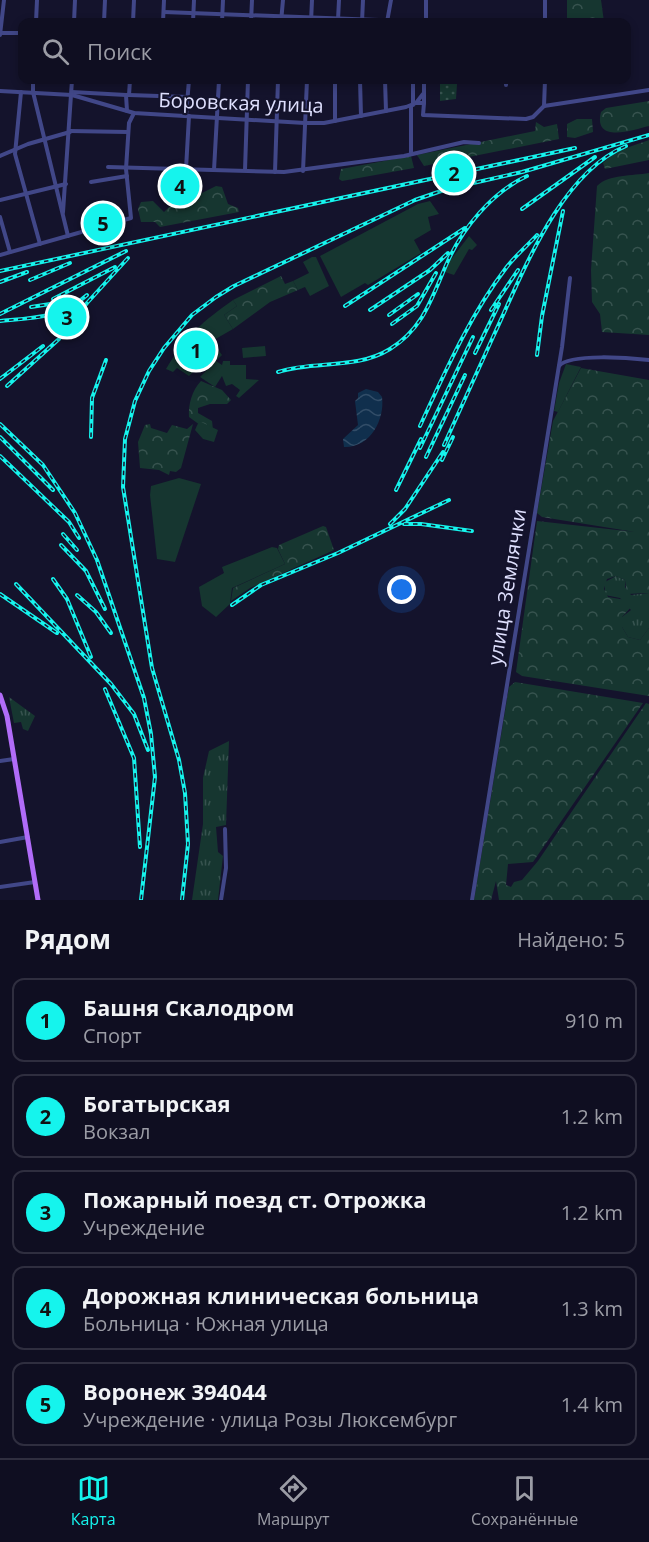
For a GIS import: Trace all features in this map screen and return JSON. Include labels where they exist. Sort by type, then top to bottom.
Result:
[{"type":"main road","points":[[0,695],[7,716],[15,759],[38,900]]},
{"type":"street","points":[[4,0],[0,33],[18,33]]},
{"type":"street","points":[[36,18],[37,0]]},
{"type":"street","points":[[74,18],[75,0]]},
{"type":"street","points":[[104,18],[105,0]]},
{"type":"street","points":[[133,18],[134,0]]},
{"type":"street","points":[[163,18],[164,0]]},
{"type":"street","points":[[193,18],[194,0]]},
{"type":"street","points":[[222,18],[223,0]]},
{"type":"street","points":[[251,16],[252,0]]},
{"type":"street","points":[[282,17],[283,0]]},
{"type":"street","points":[[311,18],[312,0]]},
{"type":"street","points":[[338,18],[339,0]]},
{"type":"street","points":[[362,18],[363,0]]},
{"type":"street","points":[[388,18],[391,0]]},
{"type":"street","points":[[426,0],[426,18]]},
{"type":"street","points":[[545,0],[545,18]]},
{"type":"street","points":[[164,12],[292,18]]},
{"type":"street","points":[[33,84],[43,139],[68,236]]},
{"type":"street","points":[[63,216],[72,84]]},
{"type":"street","points":[[127,111],[129,84]]},
{"type":"street","points":[[186,170],[189,84]]},
{"type":"street","points":[[214,170],[219,84]]},
{"type":"street","points":[[244,170],[248,84]]},
{"type":"street","points":[[275,172],[278,84]]},
{"type":"street","points":[[303,171],[307,84]]},
{"type":"street","points":[[335,84],[335,121]]},
{"type":"street","points":[[360,84],[361,116]]},
{"type":"street","points":[[385,84],[386,111]]},
{"type":"street","points":[[411,153],[413,84]]},
{"type":"street","points":[[424,84],[423,116],[526,119],[533,117],[544,106],[649,90]]},
{"type":"street","points":[[544,84],[544,106]]},
{"type":"street","points":[[0,91],[188,98]]},
{"type":"street","points":[[21,92],[14,149],[40,244]]},
{"type":"street","name":"Боровская улица","points":[[72,93],[134,113],[304,123],[335,121],[424,103]]},
{"type":"street","points":[[413,105],[423,94]]},
{"type":"street","points":[[0,255],[132,218],[126,169],[129,120],[134,113]]},
{"type":"street","points":[[0,156],[43,139],[70,132],[128,132]]},
{"type":"street","points":[[108,167],[303,171],[464,142],[479,143]]},
{"type":"street","points":[[91,182],[127,176]]},
{"type":"street","points":[[0,200],[66,184]]},
{"type":"street","points":[[0,217],[10,252]]},
{"type":"street","name":"улица Землячки","points":[[472,900],[559,366],[570,278]]},
{"type":"street","points":[[559,366],[564,361],[592,358],[649,360]]},
{"type":"street","points":[[0,761],[15,759]]},
{"type":"street","points":[[221,900],[226,868],[225,829]]},
{"type":"street","points":[[0,842],[28,837]]},
{"type":"street","points":[[0,887],[35,882]]},
{"type":"green space","points":[[567,0],[601,0],[603,18],[567,18]]},
{"type":"green space","points":[[440,84],[457,84],[456,99],[440,101]]},
{"type":"green space","points":[[649,101],[649,126],[625,132],[608,132],[603,128],[600,122],[601,112],[606,108]]},
{"type":"green space","points":[[577,119],[592,119],[593,132],[575,138],[567,137],[567,124]]},
{"type":"green space","points":[[536,122],[544,127],[557,124],[559,139],[424,166],[417,155],[535,131]]},
{"type":"green space","points":[[649,140],[649,160],[605,169],[603,163],[613,155]]},
{"type":"green space","points":[[411,156],[414,168],[342,181],[339,179],[341,169]]},
{"type":"green space","points":[[649,173],[649,335],[602,332],[600,314],[592,302],[591,270],[597,186],[615,177]]},
{"type":"green space","points":[[216,186],[222,187],[228,204],[238,208],[239,212],[160,227],[155,222],[141,222],[138,209],[141,202],[153,201],[164,212],[169,207],[187,207],[194,197]]},
{"type":"green space","points":[[430,201],[439,214],[428,217],[431,230],[414,240],[421,253],[368,285],[365,283],[341,297],[320,256],[418,204]]},
{"type":"green space","points":[[469,236],[477,245],[472,250],[469,249],[454,275],[445,272],[449,262]]},
{"type":"green space","points":[[316,257],[329,286],[310,296],[305,287],[298,290],[293,281],[309,273],[303,262]]},
{"type":"green space","points":[[281,276],[285,284],[293,281],[298,290],[270,302],[233,329],[224,315],[237,306],[233,300]]},
{"type":"green space","points":[[233,300],[237,306],[224,315],[233,329],[212,341],[222,355],[216,361],[222,365],[223,361],[230,361],[230,365],[246,365],[246,379],[259,380],[239,398],[236,396],[240,390],[232,384],[226,386],[222,376],[215,387],[200,377],[208,369],[202,363],[189,376],[177,368],[173,372],[166,369],[195,330]]},
{"type":"green space","points":[[265,346],[266,356],[243,358],[242,348]]},
{"type":"green space","points":[[566,364],[581,367],[558,412],[554,411],[559,383]]},
{"type":"green space","points":[[581,368],[649,380],[649,593],[627,594],[625,580],[616,576],[607,579],[604,589],[608,597],[626,600],[633,605],[622,617],[622,627],[628,637],[640,640],[649,628],[649,696],[522,676],[516,672],[537,521],[635,532],[542,517],[537,513],[553,421]]},
{"type":"green space","points":[[201,381],[222,390],[231,400],[227,404],[210,404],[198,408],[198,413],[212,421],[213,430],[207,430],[189,417],[191,398]]},
{"type":"green space","points":[[199,421],[218,430],[214,442],[203,439],[195,430]]},
{"type":"green space","points":[[150,424],[151,428],[167,433],[172,425],[187,429],[193,424],[181,468],[176,472],[170,471],[169,475],[159,470],[140,468],[138,442],[145,425]]},
{"type":"green space","points":[[179,478],[201,484],[175,562],[157,559],[150,495],[151,486]]},
{"type":"green space","points":[[323,526],[326,527],[334,550],[250,588],[231,601],[233,588],[285,564],[278,549],[279,545]]},
{"type":"green space","points":[[272,547],[277,548],[285,564],[232,588],[230,604],[216,617],[202,606],[199,587],[224,573],[222,567]]},
{"type":"green space","points":[[616,576],[625,580],[625,587],[631,595],[649,593],[649,628],[640,640],[628,637],[622,627],[622,617],[631,610],[620,598],[605,595],[605,582]]},
{"type":"green space","points":[[515,682],[643,703],[533,862],[508,864],[506,885],[511,887],[514,882],[522,880],[538,861],[646,703],[649,704],[649,900],[499,900],[496,881],[491,900],[474,900],[509,687]]},
{"type":"green space","points":[[9,697],[35,716],[28,731],[23,729],[21,722],[14,723]]},
{"type":"green space","points":[[229,741],[226,825],[216,827],[218,852],[223,856],[218,900],[192,900],[203,824],[203,778],[209,751]]},
{"type":"water","points":[[366,389],[378,392],[382,397],[378,423],[374,431],[361,443],[344,447],[343,439],[358,425],[355,401],[358,393]]},
{"type":"railway","points":[[182,900],[188,844],[185,793],[179,760],[152,668],[123,487],[125,439],[135,401],[149,371],[164,348],[192,315],[216,297],[234,286],[415,200],[447,189],[522,172],[649,135]]},
{"type":"railway","points":[[444,445],[545,229],[562,202],[581,179],[602,160],[626,146]]},
{"type":"railway","points":[[0,271],[575,148]]},
{"type":"railway","points":[[522,209],[595,157]]},
{"type":"railway","points":[[278,372],[306,366],[363,360],[377,356],[402,341],[426,311],[453,250],[470,225],[490,202],[527,176]]},
{"type":"railway","points":[[537,355],[542,316],[563,211]]},
{"type":"railway","points":[[345,306],[465,228]]},
{"type":"railway","points":[[420,426],[459,344],[481,305],[510,264],[537,235]]},
{"type":"railway","points":[[0,314],[126,251]]},
{"type":"railway","points":[[370,310],[430,270],[448,253]]},
{"type":"railway","points":[[7,386],[59,339],[87,303],[128,258]]},
{"type":"railway","points":[[30,280],[70,263]]},
{"type":"railway","points":[[53,299],[115,267]]},
{"type":"railway","points":[[491,310],[518,270]]},
{"type":"railway","points":[[0,282],[27,272]]},
{"type":"railway","points":[[392,324],[417,306],[436,273]]},
{"type":"railway","points":[[389,315],[418,294]]},
{"type":"railway","points":[[0,321],[35,318],[57,313],[87,295]]},
{"type":"railway","points":[[31,307],[63,302]]},
{"type":"railway","points":[[475,353],[499,304]]},
{"type":"railway","points":[[420,448],[473,337]]},
{"type":"railway","points":[[0,379],[43,346]]},
{"type":"railway","points":[[91,437],[92,398],[106,360]]},
{"type":"railway","points":[[426,457],[465,375]]},
{"type":"railway","points":[[0,424],[43,465],[75,513],[97,560],[144,698],[151,734],[155,777],[141,900]]},
{"type":"railway","points":[[0,437],[53,490]]},
{"type":"railway","points":[[442,460],[453,437]]},
{"type":"railway","points":[[396,490],[421,439]]},
{"type":"railway","points":[[390,524],[405,509],[443,452]]},
{"type":"railway","points":[[0,456],[69,522],[79,538]]},
{"type":"railway","points":[[232,605],[261,585],[338,553],[449,500]]},
{"type":"railway","points":[[404,524],[472,531]]},
{"type":"railway","points":[[63,534],[77,550]]},
{"type":"railway","points":[[61,545],[86,571],[105,609]]},
{"type":"railway","points":[[53,579],[67,599],[91,657]]},
{"type":"railway","points":[[16,584],[111,684],[134,714],[148,750]]},
{"type":"railway","points":[[0,594],[57,633]]},
{"type":"railway","points":[[77,595],[96,612],[111,633]]},
{"type":"railway","points":[[105,689],[134,758],[140,847]]},
{"type":"place","name":"Богатырская","points":[[454,173]]},
{"type":"place","name":"Дорожная клиническая больница","points":[[180,186]]},
{"type":"place","name":"Воронеж 394044","points":[[103,223]]},
{"type":"place","name":"Пожарный поезд ст. Отрожка","points":[[67,317]]},
{"type":"place","name":"Башня Скалодром","points":[[196,350]]}]
